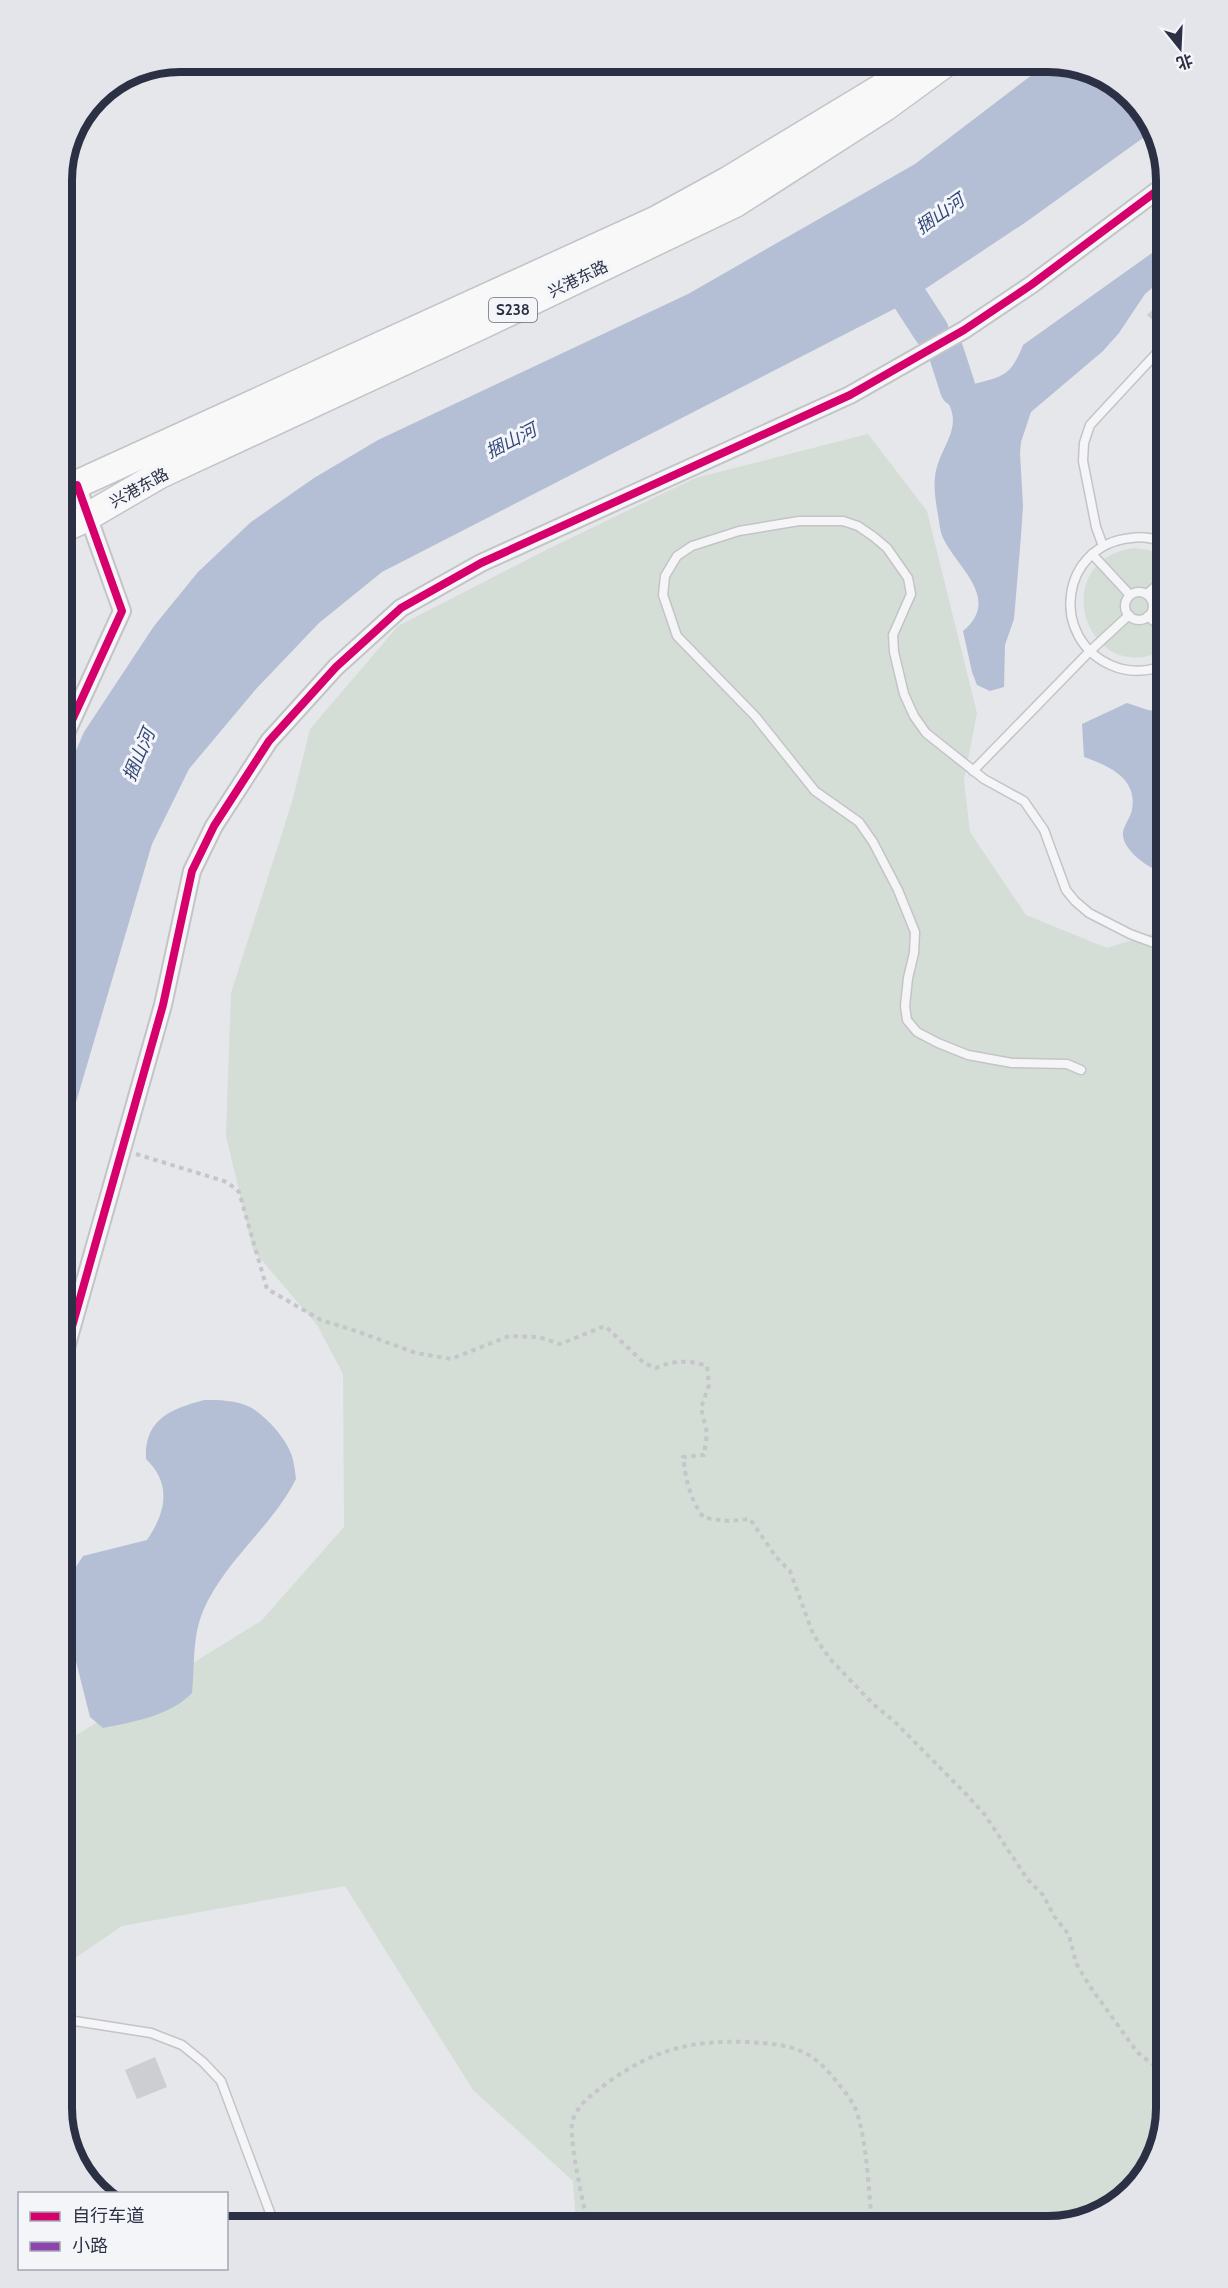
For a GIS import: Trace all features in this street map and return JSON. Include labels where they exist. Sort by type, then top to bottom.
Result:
[{"type":"main road","name":"兴港东路","points":[[72,487],[656,220],[726,181],[889,83],[903,72]]},
{"type":"main road","name":"兴港东路","points":[[72,525],[159,475],[482,325],[736,203],[884,108],[933,72]]},
{"type":"street","points":[[72,1327],[163,1005],[192,871],[214,825],[269,741],[336,667],[401,608],[481,563],[841,399],[964,330],[1041,278],[1156,192]]},
{"type":"street","points":[[72,492],[88,516],[122,611],[72,720]]},
{"type":"lane","points":[[1103,546],[1096,527],[1083,461],[1084,443],[1090,425],[1156,355]]},
{"type":"lane","points":[[1081,1070],[1067,1064],[1012,1063],[968,1055],[917,1032],[907,1020],[905,1006],[914,953],[915,932],[898,890],[873,842],[859,822],[815,791],[755,716],[677,636],[663,595],[665,576],[677,556],[692,546],[719,537],[766,525],[799,521],[843,521],[858,526],[874,537],[886,548],[908,578],[911,594],[893,635],[894,652],[904,694],[914,716],[926,733],[973,771],[1024,801],[1036,817],[1053,851],[1066,890],[1075,901],[1089,913],[1130,934],[1156,944]]},
{"type":"lane","points":[[1156,541],[1141,536],[1118,539],[1092,554],[1082,564],[1072,584],[1069,605],[1073,627],[1084,646],[1100,661],[1120,669],[1142,671],[1156,667]]},
{"type":"lane","points":[[1092,554],[1130,595]]},
{"type":"lane","points":[[1147,594],[1156,586]]},
{"type":"lane","points":[[1138,592],[1147,594],[1153,602],[1153,608],[1148,616],[1140,619],[1129,615],[1125,603],[1130,595],[1138,592]]},
{"type":"lane","points":[[973,771],[1090,651],[1129,615]]},
{"type":"lane","points":[[1148,616],[1156,623]]},
{"type":"lane","points":[[72,2021],[152,2033],[182,2045],[203,2062],[221,2081],[271,2216]]},
{"type":"path","points":[[123,1149],[226,1182],[239,1191],[267,1289],[321,1320],[356,1330],[416,1353],[451,1359],[509,1336],[539,1337],[560,1344],[605,1326],[644,1363],[656,1368],[668,1362],[693,1361],[707,1366],[709,1385],[701,1408],[706,1433],[704,1455],[683,1457],[693,1504],[704,1518],[729,1521],[750,1519],[776,1557],[790,1571],[813,1635],[830,1659],[985,1815],[1028,1880],[1043,1895],[1054,1916],[1069,1935],[1076,1963],[1089,1985],[1137,2052],[1156,2067]]},
{"type":"path","points":[[586,2216],[571,2139],[572,2121],[584,2100],[628,2068],[673,2048],[702,2042],[726,2042],[786,2046],[806,2053],[824,2067],[841,2087],[855,2108],[860,2129],[871,2216]]},
{"type":"shaded area","points":[[868,434],[927,511],[977,713],[964,780],[970,832],[1026,915],[1107,948],[1156,932],[1156,2108],[1152,2136],[1145,2156],[1129,2179],[1108,2198],[1089,2208],[1069,2214],[1048,2216],[575,2216],[573,2181],[473,2090],[345,1886],[122,1926],[72,1960],[72,1738],[261,1621],[344,1527],[343,1374],[317,1325],[253,1250],[226,1136],[231,993],[292,802],[310,729],[398,626],[546,550],[695,478]]},
{"type":"shaded area","points":[[1134,548],[1156,553],[1156,652],[1138,658],[1115,653],[1098,639],[1087,620],[1084,597],[1090,575],[1106,558]]},
{"type":"water","name":"捆山河","points":[[1036,72],[1069,74],[1096,83],[1114,94],[1134,114],[1146,136],[1026,222],[898,307],[382,572],[319,623],[256,689],[189,769],[152,844],[72,1116],[72,760],[84,732],[154,626],[198,572],[251,522],[314,478],[378,440],[688,294],[915,164]]},
{"type":"water","points":[[1156,250],[1156,285],[1145,294],[1119,333],[1103,351],[1031,412],[1021,442],[1020,453],[1023,506],[1014,619],[1005,645],[1004,687],[990,691],[977,685],[963,631],[975,618],[979,604],[976,591],[970,578],[944,540],[940,528],[935,496],[935,477],[953,425],[949,404],[940,392],[966,378],[974,384],[1006,373],[1015,363],[1023,345]]},
{"type":"water","points":[[1127,703],[1156,711],[1156,869],[1133,854],[1124,841],[1123,832],[1131,812],[1133,798],[1130,789],[1119,774],[1084,757],[1082,724]]},
{"type":"water","points":[[204,1400],[221,1400],[250,1407],[275,1428],[289,1449],[296,1479],[274,1513],[223,1576],[203,1611],[195,1641],[192,1693],[162,1713],[103,1728],[90,1717],[72,1646],[72,1573],[83,1556],[147,1540],[159,1519],[163,1488],[160,1478],[146,1459],[147,1445],[155,1425],[181,1407]]},
{"type":"building","points":[[1156,306],[1156,324],[1147,315]]},
{"type":"building","points":[[155,2057],[167,2087],[137,2099],[125,2070]]},
{"type":"waterway","points":[[883,257],[931,331]]},
{"type":"waterway","points":[[946,352],[958,389]]},
{"type":"cycle path","points":[[72,1327],[163,1005],[192,871],[214,826],[269,741],[336,667],[401,608],[481,563],[850,395],[964,330],[1031,285],[1156,191]]},
{"type":"cycle path","points":[[72,720],[122,611],[77,485]]}]
